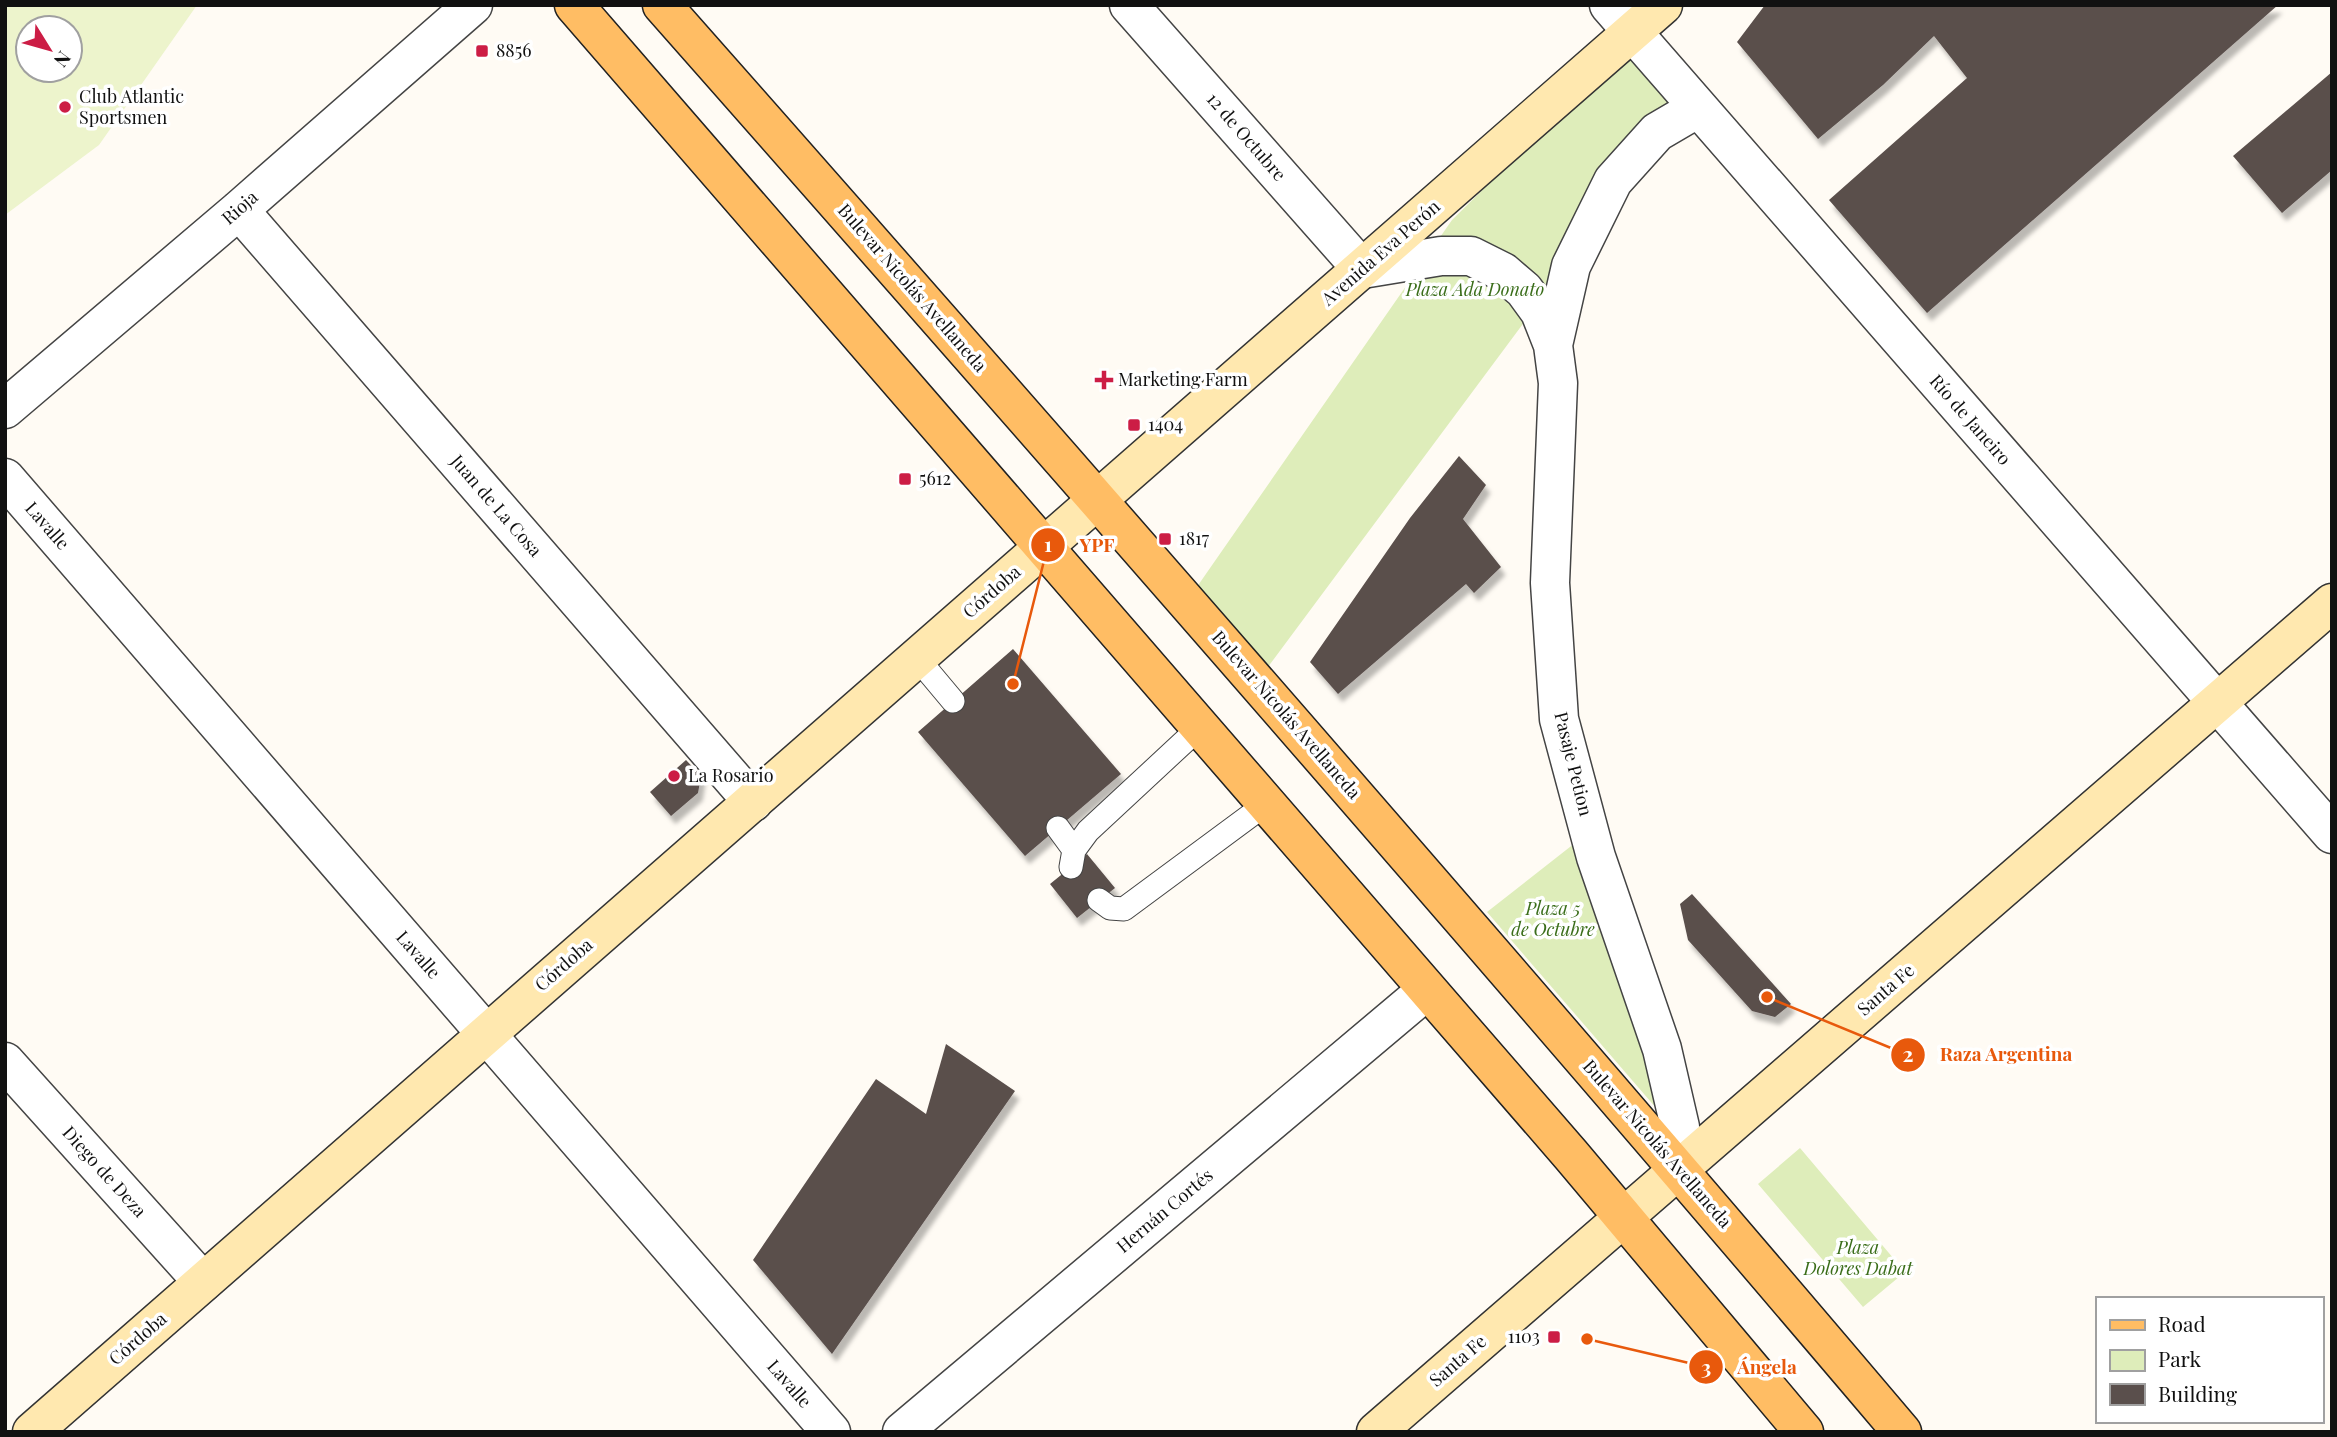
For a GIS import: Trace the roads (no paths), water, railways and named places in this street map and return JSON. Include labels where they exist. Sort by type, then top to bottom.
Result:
[{"type":"main road","points":[[574,5],[1624,1217],[1804,1432]]},
{"type":"main road","name":"Bulevar Nicolás Avellaneda","points":[[662,5],[1099,499],[1902,1432]]},
{"type":"main road","name":"Avenida Eva Perón","points":[[1099,499],[1362,269],[1628,14],[1663,5]]},
{"type":"main road","name":"Córdoba","points":[[32,1432],[485,1033],[1099,499]]},
{"type":"main road","name":"Santa Fe","points":[[1376,1432],[2332,603]]},
{"type":"street","name":"Rioja","points":[[5,409],[239,210],[473,5]]},
{"type":"street","name":"12 de Octubre","points":[[1129,5],[1362,269]]},
{"type":"street","name":"Río de Janeiro","points":[[1628,14],[1698,108],[2332,834]]},
{"type":"street","name":"Pasaje Petion","points":[[1553,345],[1571,266],[1614,181],[1657,132],[1698,108]]},
{"type":"street","name":"Juan de La Cosa","points":[[239,210],[753,802]]},
{"type":"street","name":"Pasaje Petion","points":[[1362,269],[1441,256],[1471,256],[1503,272],[1524,289],[1540,312],[1553,345],[1558,383],[1550,583],[1559,719],[1596,857],[1662,1049],[1681,1128],[1679,1170]]},
{"type":"street","name":"Lavalle","points":[[5,478],[485,1033],[816,1426]]},
{"type":"street","name":"Hernán Cortés","points":[[902,1432],[1427,990]]},
{"type":"street","name":"Diego de Deza","points":[[5,1062],[203,1282]]},
{"type":"lane","points":[[917,658],[953,701]]},
{"type":"lane","points":[[1058,828],[1072,859],[1088,831],[1200,727]]},
{"type":"lane","points":[[1099,900],[1110,908],[1124,909],[1266,804]]},
{"type":"place","name":"8856","points":[[482,51]]},
{"type":"place","name":"Club Atlantic Sportsmen","points":[[65,107]]},
{"type":"place","name":"Marketing Farm","points":[[1104,380]]},
{"type":"place","name":"1404","points":[[1134,425]]},
{"type":"place","name":"5612","points":[[905,479]]},
{"type":"place","name":"1817","points":[[1165,539]]},
{"type":"place","name":"YPF","points":[[1013,684]]},
{"type":"place","name":"La Rosario","points":[[674,776]]},
{"type":"place","name":"Raza Argentina","points":[[1767,997]]},
{"type":"place","name":"1103","points":[[1554,1337]]},
{"type":"place","name":"Ángela","points":[[1587,1339]]},
{"type":"park label","name":"Plaza Ada Donato","points":[[1475,290]]},
{"type":"park label","name":"Plaza 5 de Octubre","points":[[1553,919]]},
{"type":"park label","name":"Plaza Dolores Dabat","points":[[1858,1258]]}]
